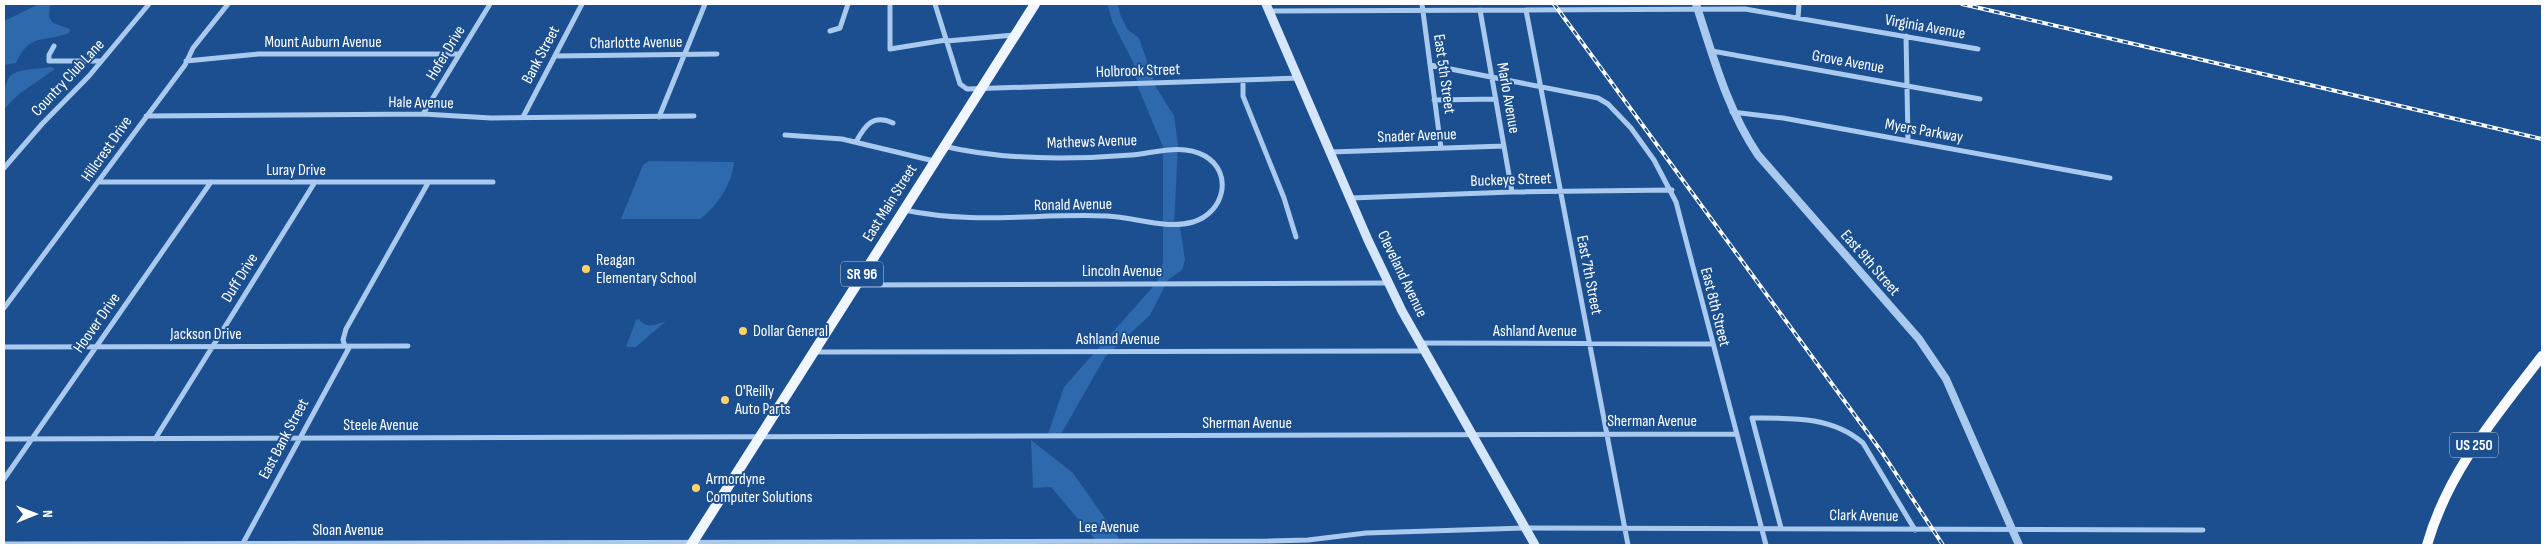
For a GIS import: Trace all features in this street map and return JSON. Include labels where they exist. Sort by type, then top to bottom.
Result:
[{"type":"highway","name":"US 250","points":[[2427,545],[2442,499],[2463,462],[2542,356]]},
{"type":"main road","name":"East Main Street","points":[[691,545],[979,89],[1035,4]]},
{"type":"main road","name":"Cleveland Avenue","points":[[1268,7],[1389,283],[1421,347],[1535,545]]},
{"type":"street","name":"Country Club Lane","points":[[4,168],[101,61],[149,4]]},
{"type":"street","name":"Hillcrest Drive","points":[[4,308],[100,182],[186,61],[193,48],[228,4]]},
{"type":"street","name":"Hofer Drive","points":[[424,114],[490,4]]},
{"type":"street","name":"Bank Street","points":[[523,117],[582,4]]},
{"type":"street","points":[[658,117],[705,4]]},
{"type":"street","points":[[830,31],[840,28],[848,4]]},
{"type":"street","points":[[890,4],[890,49],[946,40],[1014,35]]},
{"type":"street","points":[[935,4],[962,86],[967,89],[979,89]]},
{"type":"street","points":[[1343,4],[1344,10]]},
{"type":"street","name":"East 5th Street","points":[[1422,4],[1441,148]]},
{"type":"street","points":[[1565,4],[1570,10]]},
{"type":"street","points":[[1576,10],[1578,4]]},
{"type":"street","points":[[1798,18],[1799,4]]},
{"type":"street","name":"Virginia Avenue","points":[[1268,7],[1344,10],[1576,10],[1609,6],[1697,6],[1745,9],[1978,49]]},
{"type":"street","name":"East 9th Street","points":[[1697,6],[1732,112],[1740,128],[1758,155],[1919,339],[1936,362],[1946,379],[2019,545]]},
{"type":"street","name":"Marlo Avenue","points":[[1480,10],[1512,192]]},
{"type":"street","name":"East 7th Street","points":[[1526,10],[1628,545]]},
{"type":"street","points":[[1906,36],[1908,140]]},
{"type":"street","points":[[54,46],[49,55],[49,61],[101,61]]},
{"type":"street","name":"Grove Avenue","points":[[1712,51],[1906,84],[1980,99]]},
{"type":"street","name":"Mount Auburn Avenue","points":[[186,61],[258,54],[459,54]]},
{"type":"street","name":"Charlotte Avenue","points":[[555,56],[717,54]]},
{"type":"street","points":[[1430,65],[1540,86]]},
{"type":"street","name":"Holbrook Street","points":[[979,89],[1299,78]]},
{"type":"street","points":[[1243,80],[1243,96],[1284,198],[1296,237]]},
{"type":"street","name":"East 8th Street","points":[[1540,86],[1598,98],[1611,103],[1626,120],[1672,190],[1735,434],[1766,545]]},
{"type":"street","points":[[1434,100],[1496,99]]},
{"type":"street","name":"Myers Parkway","points":[[1732,112],[1761,114],[2110,178]]},
{"type":"street","name":"Hale Avenue","points":[[146,116],[424,114],[523,117],[694,116]]},
{"type":"street","points":[[856,142],[870,120],[886,119],[894,123]]},
{"type":"street","points":[[785,135],[856,142],[934,161]]},
{"type":"street","name":"Mathews Avenue","points":[[943,146],[972,154],[1026,156],[1128,155],[1187,150],[1199,153],[1212,162],[1222,173],[1223,186]]},
{"type":"street","name":"Snader Avenue","points":[[1331,152],[1504,146]]},
{"type":"street","name":"Luray Drive","points":[[100,182],[493,182]]},
{"type":"street","name":"Hoover Drive","points":[[4,478],[211,182]]},
{"type":"street","name":"Duff Drive","points":[[155,439],[315,182]]},
{"type":"street","name":"East Bank Street","points":[[243,544],[348,346],[343,340],[346,329],[428,183]]},
{"type":"street","name":"Ronald Avenue","points":[[904,210],[955,218],[1109,216],[1184,224],[1199,220],[1211,212],[1219,200],[1223,186]]},
{"type":"street","name":"Buckeye Street","points":[[1351,198],[1512,192],[1672,190]]},
{"type":"street","name":"Lincoln Avenue","points":[[855,285],[1389,283]]},
{"type":"street","name":"Ashland Avenue","points":[[813,352],[1712,344]]},
{"type":"street","name":"Jackson Drive","points":[[4,347],[408,346]]},
{"type":"street","points":[[1781,528],[1752,418],[1821,423],[1847,430],[1855,435],[1863,444],[1915,530]]},
{"type":"street","name":"Sherman Avenue","points":[[758,438],[1735,434]]},
{"type":"street","name":"Steele Avenue","points":[[4,439],[758,438]]},
{"type":"street","name":"Clark Avenue","points":[[1525,528],[2203,530]]},
{"type":"street","name":"Lee Avenue","points":[[691,545],[1293,541],[1366,533],[1525,528]]},
{"type":"street","name":"Sloan Avenue","points":[[4,544],[691,545]]},
{"type":"shaded area","points":[[39,4],[50,4],[49,17],[53,23],[70,29],[69,33],[37,40],[26,47],[16,63],[4,65],[4,21]]},
{"type":"shaded area","points":[[1107,4],[1118,4],[1120,14],[1127,29],[1139,38],[1156,87],[1174,116],[1178,145],[1174,227],[1180,227],[1185,260],[1182,270],[1168,280],[1150,315],[1105,357],[1061,434],[1048,434],[1064,387],[1151,289],[1158,280],[1163,262],[1163,147],[1138,87],[1133,62],[1113,23]]},
{"type":"shaded area","points":[[51,67],[55,69],[19,94],[4,109],[6,85],[13,74],[19,71]]},
{"type":"shaded area","points":[[649,161],[734,162],[733,170],[723,194],[713,208],[700,219],[621,219],[643,165]]},
{"type":"shaded area","points":[[639,319],[649,325],[656,325],[666,321],[636,347],[626,347],[636,320]]},
{"type":"shaded area","points":[[1031,440],[1073,473],[1123,544],[1136,545],[1100,545],[1051,487],[1033,488]]},
{"type":"railway","points":[[1554,4],[1881,451],[1943,545]]},
{"type":"railway","points":[[1962,4],[2542,139]]},
{"type":"place","name":"Reagan Elementary School","points":[[586,269]]},
{"type":"place","name":"Dollar General","points":[[743,331]]},
{"type":"place","name":"O'Reilly Auto Parts","points":[[725,400]]},
{"type":"place","name":"Armordyne Computer Solutions","points":[[696,488]]}]
